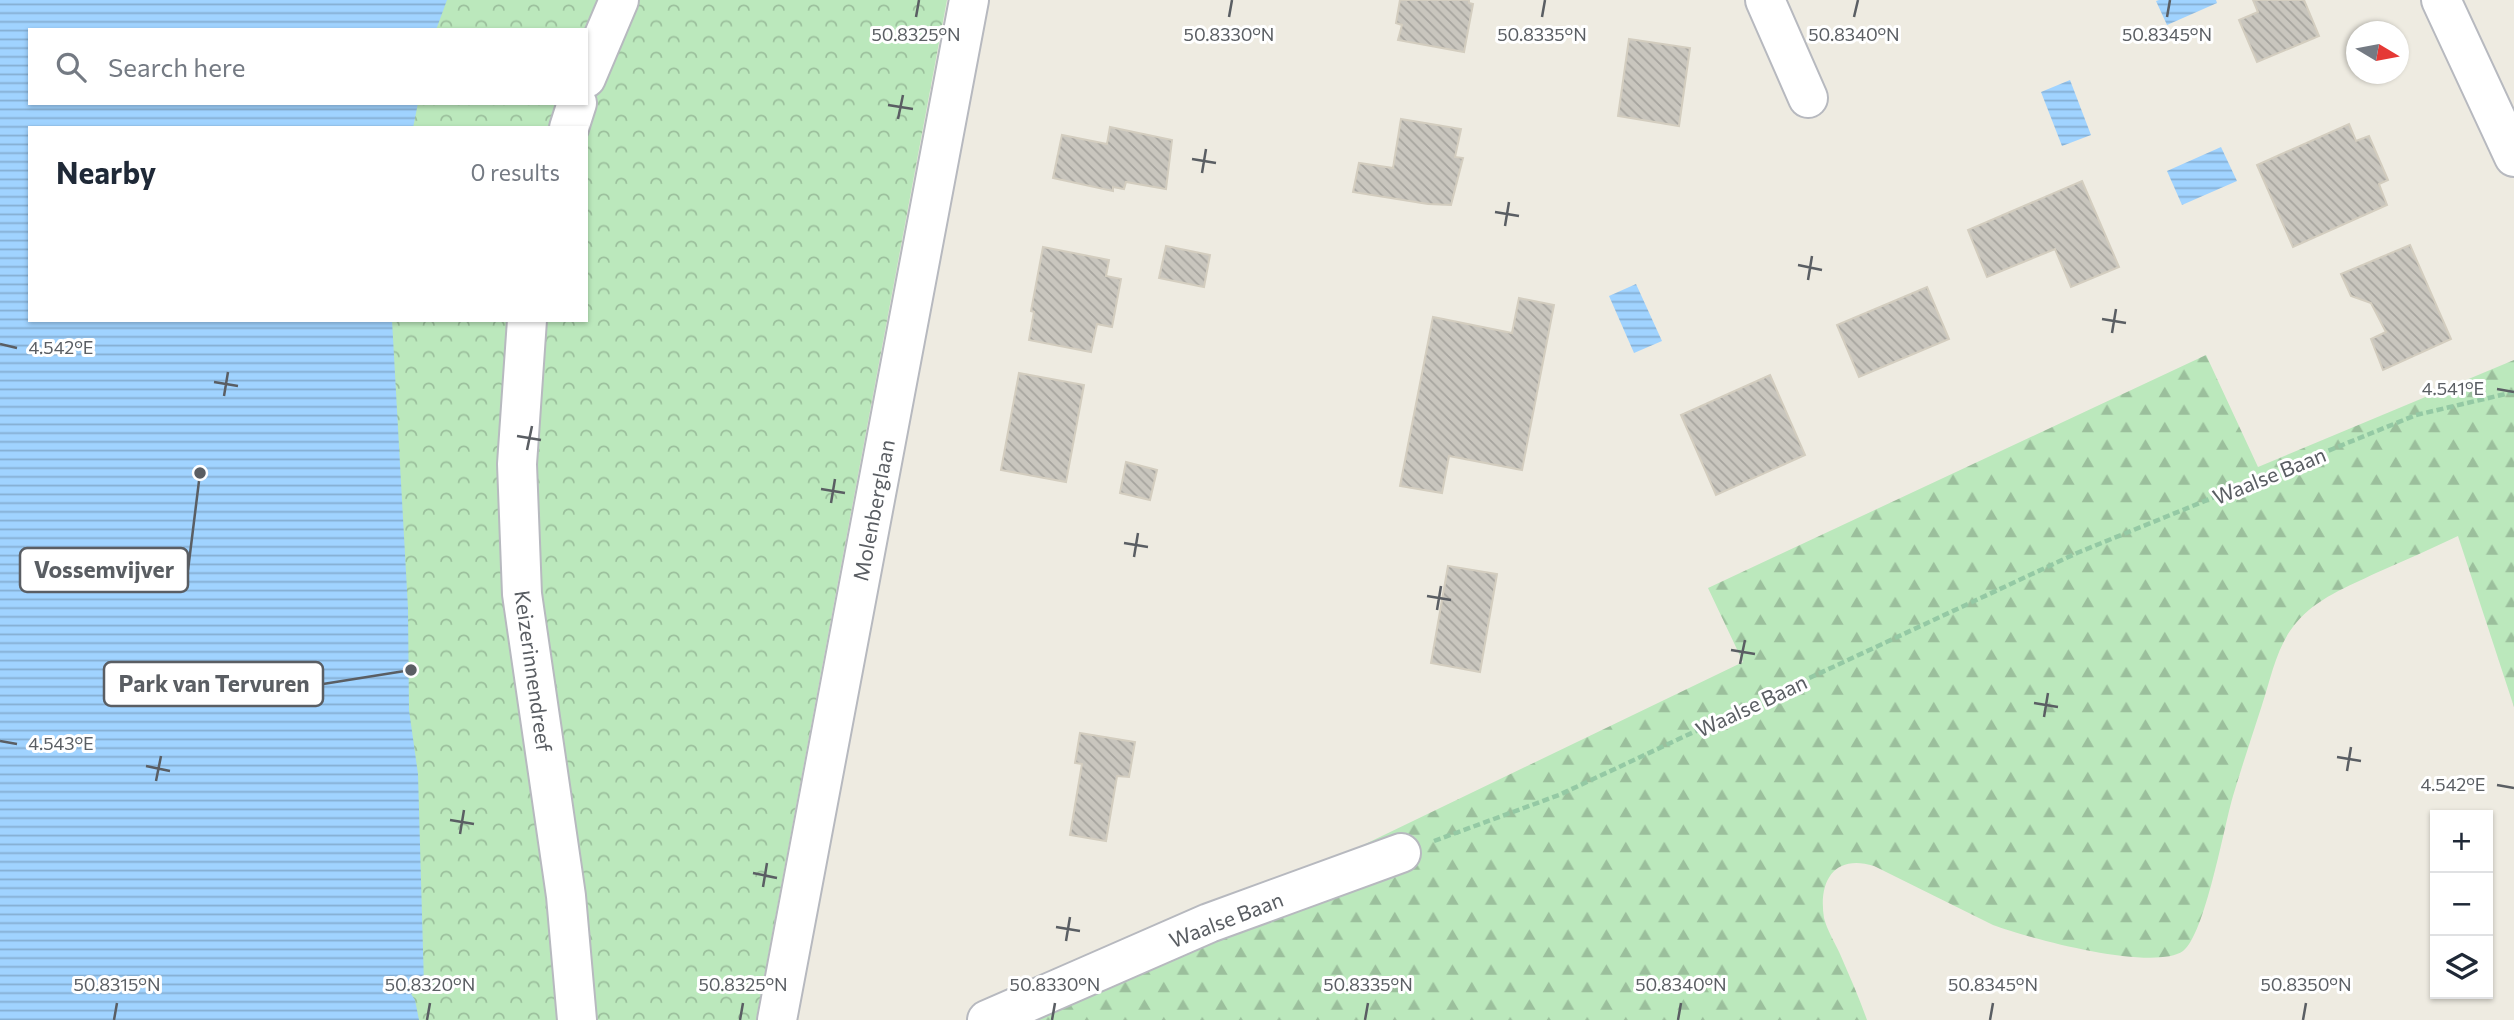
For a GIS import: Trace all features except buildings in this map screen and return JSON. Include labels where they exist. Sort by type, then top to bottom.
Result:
[{"type":"street","points":[[588,73],[619,0]]},
{"type":"street","name":"Molenberglaan","points":[[777,1020],[969,0]]},
{"type":"street","points":[[1765,0],[1808,98]]},
{"type":"street","points":[[2441,0],[2514,157]]},
{"type":"street","points":[[570,126],[577,105]]},
{"type":"street","name":"Keizerinnendreef","points":[[527,322],[517,464],[522,594],[566,896],[577,1020]]},
{"type":"street","name":"Waalse Baan","points":[[987,1020],[1209,923],[1401,853]]},
{"type":"path","name":"Waalse Baan","points":[[1401,853],[1559,795],[2077,553],[2416,415],[2514,392]]},
{"type":"green space","points":[[0,0],[947,0],[756,1020],[0,1020]]},
{"type":"green space","points":[[2206,355],[2258,467],[2514,360],[2514,707],[2458,536],[2343,588],[2313,607],[2289,632],[2279,651],[2233,796],[2206,903],[2191,941],[2183,951],[2168,956],[2146,958],[2090,951],[2033,937],[1993,925],[1874,866],[1860,863],[1839,867],[1832,873],[1824,892],[1823,904],[1829,932],[1867,1020],[1020,1020],[1328,862],[1743,662],[1708,588]]},
{"type":"water","points":[[0,0],[447,0],[437,28],[28,28],[28,105],[418,105],[413,126],[28,126],[28,322],[392,322],[408,608],[409,710],[418,774],[424,985],[411,994],[419,1020],[0,1020]]},
{"type":"water","points":[[2216,0],[2217,3],[2167,25],[2156,1]]},
{"type":"water","points":[[2070,80],[2091,135],[2062,146],[2041,92]]},
{"type":"water","points":[[2221,147],[2237,181],[2182,205],[2167,171]]},
{"type":"water","points":[[1636,284],[1662,341],[1634,353],[1609,296]]},
{"type":"place","name":"Vossemvijver","points":[[200,473]]},
{"type":"place","name":"Park van Tervuren","points":[[411,670]]}]
